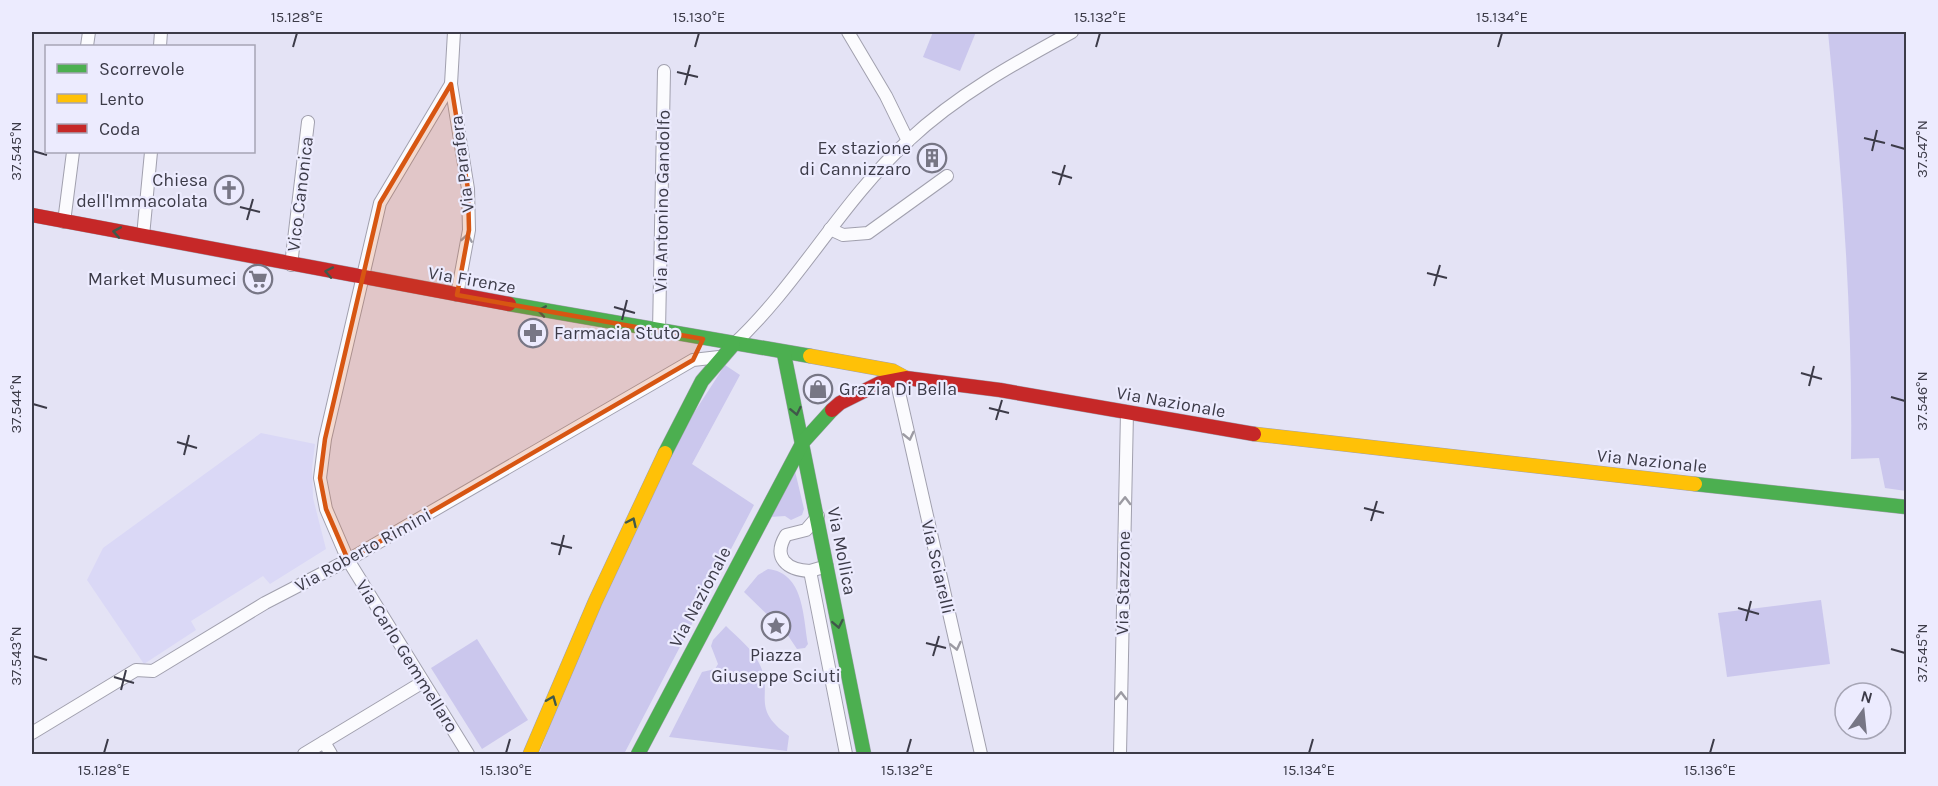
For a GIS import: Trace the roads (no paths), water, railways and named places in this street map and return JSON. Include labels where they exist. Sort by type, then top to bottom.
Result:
[{"type":"street","name":"Via Parafera","points":[[454,32],[451,84],[468,189],[469,230],[457,295]]},
{"type":"street","points":[[848,32],[886,96],[908,141]]},
{"type":"street","points":[[531,754],[568,660],[643,497],[700,384],[719,357],[760,316],[830,229],[908,141],[958,100],[1020,60],[1072,32]]},
{"type":"street","name":"Via Antonino Gandolfo","points":[[659,331],[664,71]]},
{"type":"street","name":"Via Carlo Gemmellaro","points":[[451,84],[380,203],[325,439],[320,478],[326,509],[348,560],[468,754]]},
{"type":"street","name":"Vico Canonica","points":[[291,265],[309,122]]},
{"type":"street","points":[[64,222],[74,153]]},
{"type":"street","points":[[143,236],[151,153]]},
{"type":"street","points":[[830,229],[843,235],[868,233],[947,176]]},
{"type":"street","name":"Via Firenze","points":[[32,215],[362,278],[784,354],[892,371],[901,378]]},
{"type":"street","points":[[693,360],[703,339]]},
{"type":"street","name":"Via Mollica","points":[[784,354],[864,754]]},
{"type":"street","points":[[693,360],[719,357]]},
{"type":"street","name":"Via Roberto Rimini","points":[[32,733],[136,670],[153,671],[265,603],[348,560],[693,360]]},
{"type":"street","points":[[858,366],[871,378],[873,386]]},
{"type":"street","name":"Via Nazionale","points":[[640,750],[803,442],[819,422],[840,403],[873,386],[901,378],[1000,390],[1268,437],[1906,507]]},
{"type":"street","name":"Via Sciarelli","points":[[901,378],[981,754]]},
{"type":"street","name":"Via Stazzone","points":[[1120,754],[1127,412]]},
{"type":"street","points":[[818,516],[806,530],[786,535],[781,544],[781,555],[787,565],[796,570],[827,566]]},
{"type":"street","points":[[810,570],[846,754]]},
{"type":"street","points":[[304,754],[423,682]]},
{"type":"street","points":[[324,742],[331,754]]},
{"type":"place","name":"Ex stazione di Cannizzaro","points":[[932,158]]},
{"type":"place","name":"Chiesa dell'Immacolata","points":[[229,190]]},
{"type":"place","name":"Market Musumeci","points":[[258,279]]},
{"type":"place","name":"Farmacia Stuto","points":[[533,333]]},
{"type":"place","name":"Grazia Di Bella","points":[[818,389]]},
{"type":"place","name":"Piazza Giuseppe Sciuti","points":[[776,626]]}]
